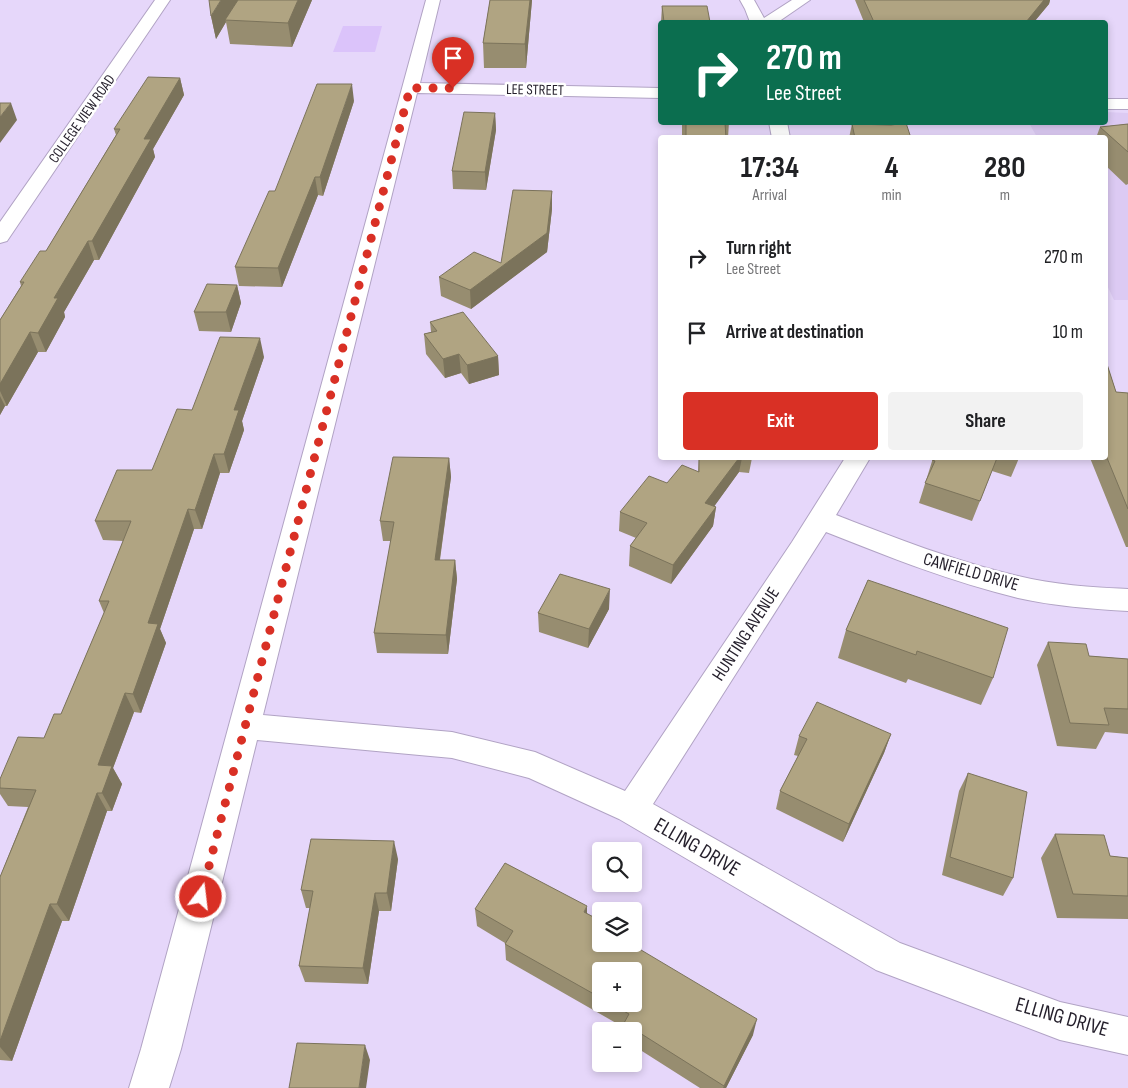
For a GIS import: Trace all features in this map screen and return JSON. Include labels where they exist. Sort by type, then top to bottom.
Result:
[{"type":"street","name":"COLLEGE VIEW ROAD","points":[[0,237],[163,0]]},
{"type":"street","points":[[149,1088],[246,726],[433,0]]},
{"type":"street","points":[[747,0],[753,9],[756,20]]},
{"type":"street","points":[[771,20],[802,0]]},
{"type":"street","name":"LEE STREET","points":[[410,88],[658,93]]},
{"type":"street","points":[[1108,104],[1128,104]]},
{"type":"street","name":"HUNTING AVENUE","points":[[631,809],[857,460]]},
{"type":"street","name":"CANFIELD DRIVE","points":[[820,519],[942,566],[1019,587],[1094,598],[1128,600]]},
{"type":"street","name":"ELLING DRIVE","points":[[246,726],[452,745],[535,766],[631,809],[889,957],[1060,1021],[1128,1036]]},
{"type":"shaded area","points":[[343,26],[382,26],[375,52],[333,52]]},
{"type":"shaded area","points":[[1108,112],[1128,113],[1128,300],[1114,300],[1108,287],[1108,135],[1036,135],[1030,125],[1108,125]]},
{"type":"building","points":[[209,0],[221,0],[211,16]]},
{"type":"building","points":[[238,0],[298,0],[288,23],[225,20]]},
{"type":"building","points":[[490,0],[530,0],[525,44],[483,43]]},
{"type":"building","points":[[864,0],[1044,0],[1028,20],[873,20]]},
{"type":"building","points":[[662,6],[707,6],[710,20],[664,20]]},
{"type":"building","points":[[148,77],[180,78],[144,139],[151,139],[92,241],[88,241],[54,298],[58,298],[38,333],[30,332],[0,384],[0,320],[24,282],[20,282],[40,251],[46,251],[120,129],[114,129]]},
{"type":"building","points":[[317,84],[352,84],[320,177],[315,177],[278,268],[235,267],[269,191],[275,191]]},
{"type":"building","points":[[0,103],[11,103],[0,117]]},
{"type":"building","points":[[464,112],[495,113],[485,172],[452,171]]},
{"type":"building","points":[[1128,124],[1128,152],[1100,127]]},
{"type":"building","points":[[686,125],[725,125],[726,135],[686,135]]},
{"type":"building","points":[[852,125],[907,125],[910,135],[854,135]]},
{"type":"building","points":[[513,190],[552,191],[547,233],[470,290],[439,277],[474,252],[501,263]]},
{"type":"building","points":[[207,284],[237,285],[226,312],[194,312]]},
{"type":"building","points":[[463,312],[498,356],[467,365],[459,354],[443,359],[424,334],[437,331],[430,322]]},
{"type":"building","points":[[220,337],[260,338],[234,410],[239,410],[224,454],[214,454],[195,510],[188,509],[148,623],[158,624],[133,694],[125,693],[98,765],[112,766],[102,793],[97,793],[57,904],[50,904],[0,1041],[0,877],[36,790],[0,788],[0,779],[18,737],[44,738],[54,714],[61,714],[109,601],[99,601],[131,521],[95,521],[117,470],[152,470],[177,409],[192,410]]},
{"type":"building","points":[[1108,367],[1116,392],[1128,393],[1128,509],[1108,460]]},
{"type":"building","points":[[393,457],[449,458],[435,560],[455,560],[446,635],[374,633],[394,522],[380,521]]},
{"type":"building","points":[[699,460],[737,460],[705,503],[716,507],[673,565],[630,546],[647,523],[620,512],[649,476],[667,483],[682,465],[699,472]]},
{"type":"building","points":[[932,460],[996,460],[980,501],[925,483],[935,461]]},
{"type":"building","points":[[560,574],[610,589],[589,629],[538,613]]},
{"type":"building","points":[[868,580],[1008,628],[993,678],[917,651],[916,655],[846,630]]},
{"type":"building","points":[[1048,642],[1086,644],[1089,656],[1128,659],[1128,709],[1104,708],[1109,725],[1070,723]]},
{"type":"building","points":[[817,702],[891,734],[849,824],[780,791],[807,739],[799,736]]},
{"type":"building","points":[[968,773],[1027,792],[1013,878],[950,857]]},
{"type":"building","points":[[1055,834],[1104,835],[1110,856],[1128,858],[1128,896],[1073,894]]},
{"type":"building","points":[[311,839],[394,841],[387,893],[375,893],[363,968],[299,966],[313,891],[301,890]]},
{"type":"building","points":[[505,863],[587,906],[584,912],[592,916],[592,952],[642,951],[757,1019],[724,1086],[642,1034],[642,1022],[625,1022],[629,1014],[625,1012],[642,1012],[642,962],[592,962],[592,993],[505,944],[513,931],[475,909]]},
{"type":"building","points":[[297,1043],[365,1045],[359,1088],[289,1088]]},
{"type":"route","points":[[201,897],[410,88],[453,88]]}]
